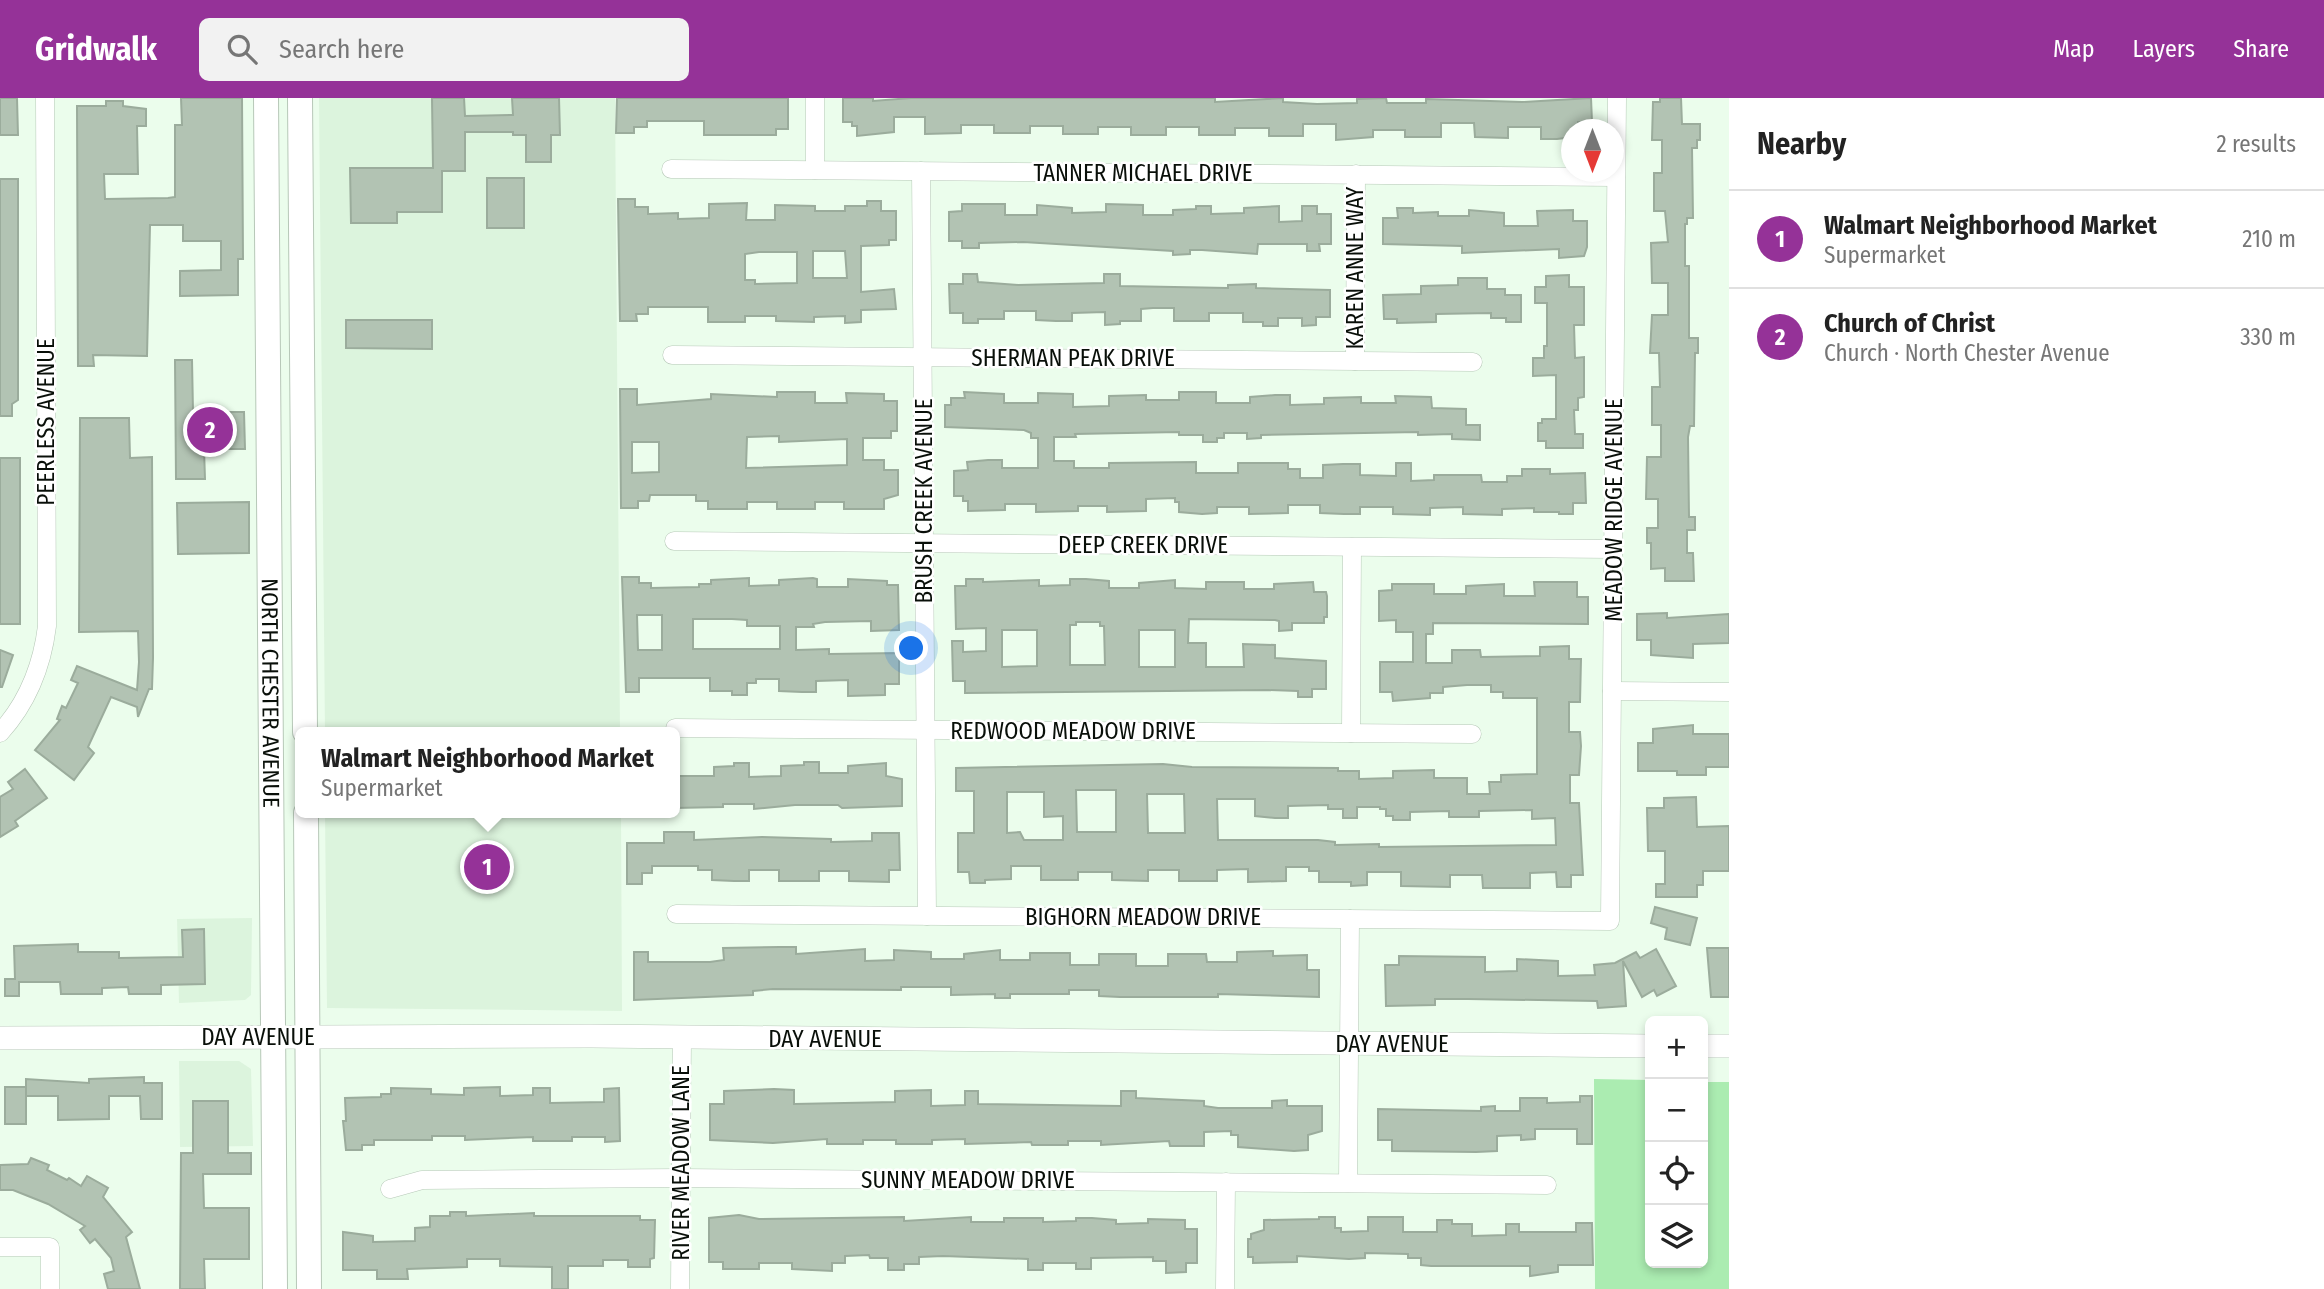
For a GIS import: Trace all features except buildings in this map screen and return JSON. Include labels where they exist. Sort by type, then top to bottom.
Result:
[{"type":"main road","name":"NORTH CHESTER AVENUE","points":[[266,98],[275,1289]]},
{"type":"main road","name":"NORTH CHESTER AVENUE","points":[[300,98],[305,727]]},
{"type":"main road","points":[[267,285],[291,363],[303,382]]},
{"type":"main road","points":[[269,522],[285,564],[304,588]]},
{"type":"main road","points":[[270,604],[284,606],[288,611],[305,683]]},
{"type":"main road","name":"NORTH CHESTER AVENUE","points":[[306,818],[309,1289]]},
{"type":"street","name":"PEERLESS AVENUE","points":[[0,733],[25,700],[37,675],[47,626],[46,98]]},
{"type":"street","points":[[815,98],[815,170]]},
{"type":"street","name":"MEADOW RIDGE AVENUE","points":[[1617,98],[1617,119]]},
{"type":"street","name":"TANNER MICHAEL DRIVE","points":[[671,169],[1561,176]]},
{"type":"street","name":"BRUSH CREEK AVENUE","points":[[921,171],[927,916]]},
{"type":"street","name":"KAREN ANNE WAY","points":[[1355,360],[1356,174]]},
{"type":"street","name":"MEADOW RIDGE AVENUE","points":[[1610,921],[1616,182]]},
{"type":"street","name":"SHERMAN PEAK DRIVE","points":[[672,355],[1473,362]]},
{"type":"street","name":"DEEP CREEK DRIVE","points":[[674,541],[1613,549]]},
{"type":"street","points":[[1351,733],[1352,547]]},
{"type":"street","points":[[1612,691],[1729,692]]},
{"type":"street","name":"REDWOOD MEADOW DRIVE","points":[[680,727],[1472,734]]},
{"type":"street","name":"BIGHORN MEADOW DRIVE","points":[[676,914],[1610,921]]},
{"type":"street","points":[[1348,1183],[1350,919]]},
{"type":"street","name":"DAY AVENUE","points":[[0,1038],[682,1038],[1645,1046]]},
{"type":"street","name":"RIVER MEADOW LANE","points":[[680,1289],[682,1038]]},
{"type":"street","points":[[1708,1046],[1729,1046]]},
{"type":"street","name":"SUNNY MEADOW DRIVE","points":[[390,1189],[422,1180],[681,1178],[1547,1185]]},
{"type":"street","points":[[1225,1289],[1226,1182]]},
{"type":"street","points":[[0,1247],[50,1247],[50,1289]]},
{"type":"shaded area","points":[[319,98],[615,98],[620,727],[325,727]]},
{"type":"shaded area","points":[[325,818],[621,818],[622,1011],[327,1008]]},
{"type":"shaded area","points":[[252,918],[251,995],[245,1000],[179,1003],[177,919]]},
{"type":"shaded area","points":[[179,1061],[239,1061],[251,1069],[253,1146],[180,1147]]},
{"type":"green space","points":[[1594,1079],[1645,1080],[1645,1268],[1708,1268],[1708,1082],[1729,1082],[1729,1289],[1595,1289]]},
{"type":"place","name":"Church of Christ","points":[[210,430]]},
{"type":"place","name":"Walmart Neighborhood Market","points":[[487,867]]}]
